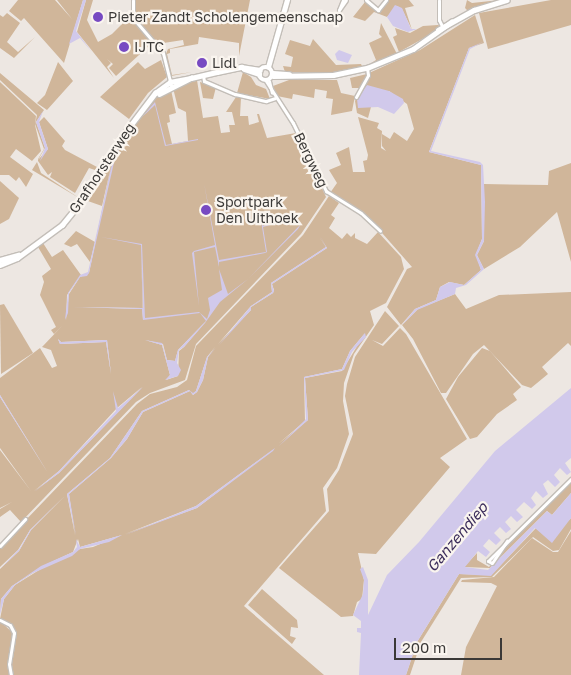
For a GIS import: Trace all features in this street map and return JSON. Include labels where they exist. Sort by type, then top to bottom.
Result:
[{"type":"main road","points":[[270,78],[268,68],[287,0]]},
{"type":"main road","points":[[259,72],[270,78],[292,75],[334,75],[367,68],[413,49],[451,22],[474,10],[506,0]]},
{"type":"main road","name":"Grafhorsterweg","points":[[0,265],[47,237],[76,208],[120,139],[153,96],[171,84],[203,75],[235,68],[259,72]]},
{"type":"main road","points":[[259,72],[268,68]]},
{"type":"main road","name":"Grafhorsterweg","points":[[0,260],[22,253]]},
{"type":"street","points":[[133,0],[133,18],[163,53],[171,84]]},
{"type":"street","points":[[366,0],[378,10],[386,0]]},
{"type":"street","points":[[438,0],[443,28]]},
{"type":"street","points":[[356,97],[368,74],[367,68]]},
{"type":"street","points":[[203,75],[204,80],[236,94],[266,101],[276,98]]},
{"type":"street","name":"Bergweg","points":[[270,78],[272,93],[294,123],[326,191],[361,213],[380,231]]},
{"type":"street","points":[[507,540],[503,550],[489,563],[488,561],[507,540],[571,480]]},
{"type":"street","points":[[0,546],[25,519]]},
{"type":"street","points":[[0,620],[11,627],[14,633],[9,664],[11,675]]},
{"type":"shaded area","points":[[18,0],[55,0],[72,19],[57,0],[83,0],[64,63],[24,18],[21,21],[9,11]]},
{"type":"shaded area","points":[[86,0],[93,0],[87,20],[98,42],[112,34],[130,16],[155,45],[151,44],[116,76],[109,68],[113,64],[107,59],[111,63],[107,67],[114,78],[77,32]]},
{"type":"shaded area","points":[[135,0],[250,0],[239,56],[239,43],[199,37],[198,44],[170,49],[170,53],[167,54],[172,75],[192,72],[171,76],[165,56],[168,49],[184,45],[183,40],[157,44],[136,19]]},
{"type":"shaded area","points":[[389,0],[409,0],[414,6],[405,8],[412,30],[402,9],[397,6],[387,17],[374,12],[365,21],[353,17],[365,2],[378,11]]},
{"type":"shaded area","points":[[467,0],[472,3],[500,0],[468,11],[465,8]]},
{"type":"shaded area","points":[[551,0],[571,0],[571,25],[488,49],[479,13]]},
{"type":"shaded area","points":[[7,13],[20,23],[7,42],[18,52],[35,37],[14,58],[0,48],[0,15],[3,17]]},
{"type":"shaded area","points":[[475,15],[484,43],[469,48],[429,152],[481,165],[482,239],[476,254],[481,270],[464,285],[449,282],[440,287],[436,300],[415,309],[401,325],[387,307],[407,269],[412,267],[368,217],[330,193],[337,183],[329,170],[341,165],[336,153],[349,147],[353,172],[365,172],[363,161],[367,160],[368,155],[358,117],[379,123],[377,128],[382,131],[381,148],[386,151],[382,146],[382,134],[390,139],[394,132],[407,141],[414,129],[407,104],[389,91],[359,107],[371,107],[368,118],[357,113],[355,101],[369,73],[420,50]]},
{"type":"shaded area","points":[[381,23],[397,54],[368,65],[376,60],[369,43],[382,37],[379,34]]},
{"type":"shaded area","points":[[423,26],[440,26],[433,33],[399,52],[393,37],[397,35],[395,28],[410,33]]},
{"type":"shaded area","points":[[313,39],[336,65],[361,64],[363,68],[332,73],[285,72],[283,66],[291,67],[293,57],[285,54],[290,40],[310,46]]},
{"type":"shaded area","points":[[161,60],[167,77],[148,93],[129,119],[100,97],[138,62],[145,69]]},
{"type":"shaded area","points":[[58,62],[73,81],[47,110],[37,103],[45,95]]},
{"type":"shaded area","points":[[243,72],[251,77],[256,85],[266,89],[270,99],[237,93]]},
{"type":"shaded area","points":[[0,73],[44,110],[36,122],[45,148],[38,160],[44,149],[35,124],[37,115],[0,80]]},
{"type":"shaded area","points":[[367,74],[360,88],[352,88],[350,78]]},
{"type":"shaded area","points":[[197,80],[203,118],[218,116],[221,133],[230,132],[229,125],[235,125],[232,112],[226,112],[236,97],[241,98],[240,116],[248,116],[249,125],[259,122],[257,114],[259,114],[267,138],[296,133],[326,197],[301,234],[196,344],[185,380],[150,393],[136,402],[21,522],[10,510],[0,517],[0,509],[12,502],[0,508],[0,450],[31,491],[0,448],[0,397],[48,473],[0,395],[0,378],[40,348],[52,368],[57,366],[51,350],[42,347],[63,325],[54,334],[51,330],[56,327],[40,295],[44,282],[42,276],[51,269],[38,247],[43,243],[52,257],[63,250],[81,275],[67,295],[66,320],[69,294],[80,277],[89,273],[112,162],[102,206],[85,200],[114,152],[158,95],[171,90],[176,113],[169,115],[170,122],[167,123],[172,144],[188,141],[186,112],[178,108],[173,88]],"holes":[[[73,307],[143,308],[143,320],[142,309]],[[207,320],[179,351],[178,376],[166,380],[170,375],[162,345],[145,340],[163,344],[167,360],[175,361],[178,350]],[[58,339],[61,342],[107,340],[111,374],[106,342],[60,344]],[[142,387],[59,473],[34,491],[59,471],[117,408]]]},
{"type":"shaded area","points":[[289,80],[337,80],[341,93],[355,96],[352,111],[331,115],[333,99],[326,98],[327,91],[315,89],[314,98],[293,94],[292,99],[277,96],[273,86]]},
{"type":"shaded area","points":[[0,82],[36,116],[35,125],[41,151],[32,161],[16,149],[10,157],[33,174],[26,187],[19,177],[16,181],[9,175],[0,175]]},
{"type":"shaded area","points":[[200,82],[216,87],[213,99],[203,98]]},
{"type":"shaded area","points":[[44,117],[65,141],[62,146],[65,150],[97,167],[95,170],[89,168],[75,193],[50,177],[52,172],[48,175],[38,160],[48,149],[39,122]]},
{"type":"shaded area","points":[[37,162],[41,173],[79,198],[32,170]]},
{"type":"shaded area","points":[[571,163],[571,262],[557,212],[520,247],[484,269],[477,255],[484,241],[484,184],[548,185],[549,171]]},
{"type":"shaded area","points":[[0,181],[19,198],[9,219],[0,224]]},
{"type":"shaded area","points":[[329,196],[339,203],[331,215],[335,218],[329,228],[342,239],[347,233],[351,237],[355,233],[355,238],[367,244],[378,232],[401,257],[404,269],[386,303],[370,311],[374,325],[354,354],[344,383],[343,401],[349,434],[337,468],[323,488],[326,511],[244,606],[324,675],[12,675],[10,662],[15,633],[10,624],[0,619],[4,599],[15,585],[44,567],[80,549],[93,547],[122,535],[80,547],[78,539],[73,552],[47,564],[12,586],[1,599],[0,613],[0,569],[19,551],[31,530],[65,496],[30,530],[18,550],[0,567],[0,547],[137,404],[150,394],[177,387],[187,380],[196,346],[303,235]],"holes":[[[319,237],[327,248],[272,284],[273,293],[251,307],[251,310],[218,344],[251,306],[272,292],[271,283],[326,247]],[[365,333],[342,371],[305,378],[308,420],[278,444],[305,421],[304,377],[342,369],[350,351]],[[215,347],[208,357],[203,380],[197,392],[193,395],[190,391],[193,394],[196,391],[207,357]],[[190,391],[143,412],[127,439],[111,458],[69,494],[75,535],[67,494],[110,458],[142,411]],[[275,448],[197,508],[125,534],[196,506]]]},
{"type":"shaded area","points":[[76,231],[95,242],[90,262],[77,244],[71,247],[64,244]]},
{"type":"shaded area","points":[[571,292],[571,346],[568,343],[542,367],[548,374],[531,388],[522,385],[484,345],[473,354],[446,393],[441,393],[413,339],[402,325],[418,309],[455,294],[466,309],[499,295]]},
{"type":"shaded area","points":[[4,304],[33,353],[1,374],[0,305]]},
{"type":"shaded area","points":[[385,311],[399,326],[382,344],[372,340],[383,346],[400,328],[406,334],[467,439],[440,458],[450,467],[376,554],[358,553],[364,580],[362,599],[357,602],[353,616],[341,617],[279,568],[329,511],[327,489],[339,470],[353,434],[345,396],[347,384],[355,357]]},
{"type":"shaded area","points":[[482,348],[490,351],[521,387],[513,394],[517,400],[497,414],[477,437],[470,439],[446,399],[458,377]]},
{"type":"shaded area","points":[[571,481],[571,493],[552,515],[547,511],[490,568],[464,567],[477,553],[477,560],[489,567],[511,542],[510,539]]},
{"type":"shaded area","points":[[571,518],[571,529],[559,550],[553,551],[533,537],[492,577],[461,578],[421,642],[410,675],[406,675],[417,642],[459,574],[491,575],[536,528],[564,525]]},
{"type":"shaded area","points":[[571,531],[571,675],[461,675],[466,647],[497,586],[491,583],[461,582],[462,580],[494,577],[532,538],[553,552],[558,552]]},
{"type":"shaded area","points":[[262,589],[297,620],[298,628],[291,627],[290,636],[296,638],[292,644],[248,605]]},
{"type":"shaded area","points":[[0,621],[13,633],[9,675],[0,675]]},
{"type":"water","points":[[83,0],[86,0],[76,31],[92,52],[80,38],[69,44]]},
{"type":"water","points":[[395,5],[402,8],[411,29],[417,29],[408,32],[393,26],[387,17]]},
{"type":"water","points":[[483,42],[470,49],[431,151],[480,162],[483,165],[485,202],[484,241],[477,255],[484,269],[466,285],[456,288],[455,294],[417,310],[402,325],[415,309],[436,300],[440,287],[450,282],[464,285],[481,270],[475,255],[482,239],[481,165],[429,152],[469,48]]},
{"type":"water","points":[[339,50],[352,55],[348,63],[337,60],[335,54]]},
{"type":"water","points":[[367,85],[389,91],[403,99],[404,103],[394,114],[378,107],[358,108],[357,99]]},
{"type":"water","points":[[155,102],[166,145],[198,140],[165,146],[155,105],[141,118]]},
{"type":"water","points":[[43,111],[39,122],[48,149],[40,161],[45,148],[36,122]]},
{"type":"water","points":[[122,144],[115,158],[89,273],[87,276],[80,277],[69,293],[68,313],[65,320],[68,293],[80,275],[88,272],[111,168],[116,152]]},
{"type":"water","points":[[204,183],[219,260],[266,252],[258,202],[263,226],[298,217],[263,227],[267,252],[265,253],[219,262],[219,267],[215,247],[194,252],[199,306],[192,253],[194,251],[215,245]]},
{"type":"water","points":[[301,224],[298,229],[248,279]]},
{"type":"water","points":[[320,236],[327,248],[272,284],[273,293],[251,307],[251,310],[219,345],[251,306],[272,292],[271,283],[326,247]]},
{"type":"water","points":[[101,237],[142,244],[145,318],[199,312],[207,319],[210,310],[208,298],[222,290],[219,269],[228,294],[248,279],[220,302],[205,323],[184,347],[179,350],[177,363],[181,370],[178,376],[165,380],[170,375],[162,345],[145,340],[162,343],[167,360],[175,361],[178,350],[206,321],[200,313],[143,320],[142,309],[72,307],[143,308],[141,245]]},
{"type":"water","points":[[365,333],[366,337],[352,352],[344,370],[305,378],[308,420],[279,446],[306,419],[304,377],[342,369],[350,351]]},
{"type":"water","points":[[58,339],[61,342],[107,340],[111,374],[106,342],[60,344]]},
{"type":"water","points":[[216,348],[208,357],[203,380],[197,392],[193,395],[190,391],[143,412],[127,439],[111,458],[69,494],[76,536],[67,494],[110,458],[142,411],[189,390],[193,393],[196,391],[207,357]]},
{"type":"water","points":[[143,387],[59,473],[34,492],[59,471],[116,411],[113,391],[118,408]]},
{"type":"water","name":"Ganzendiep","points":[[571,388],[571,458],[565,463],[571,472],[567,475],[560,468],[554,475],[560,482],[555,487],[548,480],[543,484],[548,494],[543,498],[536,491],[531,498],[536,505],[532,509],[524,502],[516,510],[523,517],[517,522],[511,516],[505,522],[511,529],[506,533],[500,527],[494,533],[501,540],[496,545],[489,539],[483,546],[490,552],[486,557],[478,551],[465,567],[488,570],[547,511],[552,515],[571,493],[571,518],[552,543],[535,528],[491,576],[459,574],[417,642],[406,675],[359,675],[361,633],[357,632],[357,628],[361,628],[361,621],[353,615],[363,594],[364,580],[360,569],[363,567],[368,580],[368,615],[387,575],[419,542],[495,451]]},
{"type":"water","points":[[0,395],[48,473],[0,397]]},
{"type":"water","points":[[275,448],[197,508],[125,535],[196,506]]},
{"type":"water","points":[[64,496],[31,530],[19,551],[0,569],[20,548],[30,530]]},
{"type":"water","points":[[122,535],[109,542],[80,549],[72,556],[31,574],[15,585],[4,599],[0,615],[1,599],[12,586],[41,566],[73,552],[77,547],[76,539],[80,547]]},
{"type":"place","name":"Pieter Zandt Scholengemeenschap","points":[[98,17]]},
{"type":"place","name":"IJTC","points":[[124,47]]},
{"type":"place","name":"Lidl","points":[[202,63]]},
{"type":"place","name":"Sportpark Den Uithoek","points":[[206,210]]}]
